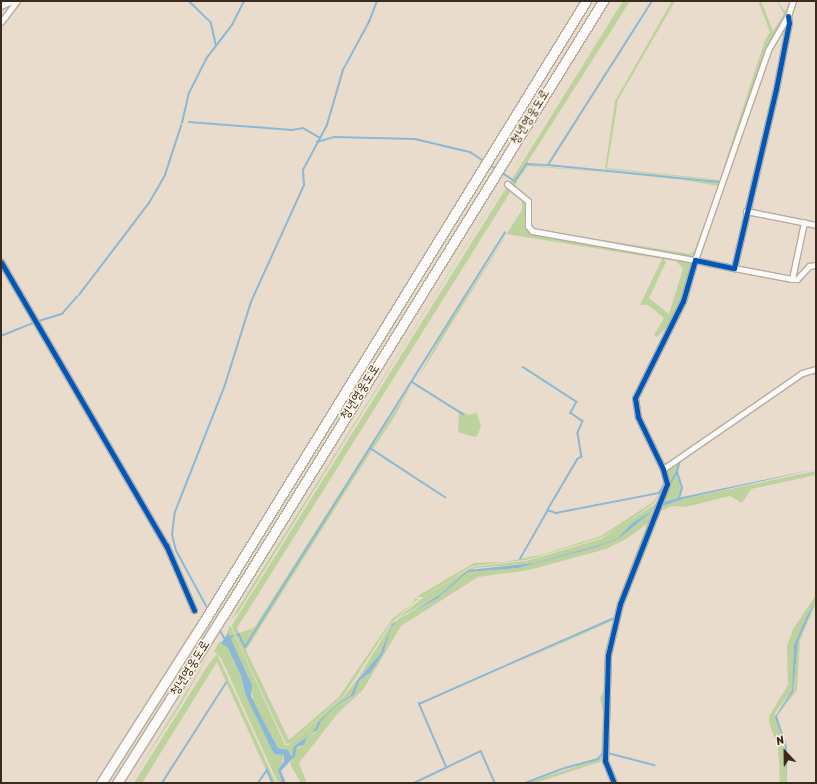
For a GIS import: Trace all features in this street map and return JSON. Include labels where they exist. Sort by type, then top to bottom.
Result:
[{"type":"highway","name":"청년영웅도로","points":[[101,783],[203,622],[482,167],[586,1]]},
{"type":"highway","name":"청년영웅도로","points":[[117,783],[210,638],[500,164],[602,1]]},
{"type":"main road","points":[[1,5],[10,1]]},
{"type":"street","points":[[1,22],[17,1]]},
{"type":"street","points":[[614,783],[605,761],[608,655],[620,604],[667,484],[663,468],[638,417],[636,398],[683,301],[695,260],[768,50],[788,16],[793,1]]},
{"type":"street","points":[[734,268],[746,211],[776,89],[789,23],[788,16]]},
{"type":"street","points":[[507,184],[528,201],[528,226],[532,231],[792,279],[797,279],[808,266],[816,265]]},
{"type":"street","points":[[746,211],[816,225]]},
{"type":"street","points":[[792,279],[804,222]]},
{"type":"street","points":[[1,262],[166,545],[194,610]]},
{"type":"street","points":[[663,468],[802,374],[816,369]]},
{"type":"green space","points":[[618,1],[239,611],[230,621],[403,346]]},
{"type":"green space","points":[[623,1],[630,1],[527,163],[516,179],[512,179]]},
{"type":"green space","points":[[672,1],[675,1],[618,100],[607,168],[713,179],[720,181],[718,186],[679,179],[718,183],[713,180],[605,169],[615,101]]},
{"type":"green space","points":[[758,1],[761,1],[773,31],[784,14],[777,1],[785,11],[790,1],[792,1],[764,55],[720,178],[765,40],[770,32]]},
{"type":"green space","points":[[528,165],[620,174],[528,166],[515,185],[529,199],[530,223],[535,229],[691,254],[694,251],[713,201],[695,255],[687,257],[534,230],[529,222],[527,198],[509,184],[511,180],[517,181]]},
{"type":"green space","points":[[508,185],[526,202],[526,227],[531,232],[691,261],[691,269],[683,298],[669,325],[657,337],[654,335],[664,318],[648,305],[640,305],[662,259],[507,234],[415,383],[441,336],[522,210],[522,199],[511,191],[237,628],[239,633],[254,628],[505,233],[245,646],[239,634],[236,635],[239,635],[245,647],[370,449],[372,450],[246,650],[289,740],[339,697],[392,619],[413,603],[415,598],[418,599],[391,623],[344,695],[291,743],[286,744],[233,630],[232,625]],"holes":[[[664,259],[676,261],[683,269],[669,314],[649,298],[666,262]]]},
{"type":"green space","points":[[807,374],[681,459],[677,472],[681,489],[679,499],[660,505],[667,489],[665,468],[801,375]]},
{"type":"green space","points":[[412,384],[393,419],[373,449],[371,448]]},
{"type":"green space","points":[[459,410],[468,415],[477,413],[481,427],[477,436],[474,437],[458,432]]},
{"type":"green space","points":[[816,471],[816,475],[751,489],[742,503],[730,496],[686,507],[672,506],[659,512],[660,507],[683,499]]},
{"type":"green space","points":[[664,486],[654,503],[619,528],[600,538],[526,560],[472,566],[424,597],[416,597],[474,563],[505,562],[544,554],[601,536],[653,502]]},
{"type":"green space","points":[[657,503],[656,508],[632,523],[618,538],[603,544],[534,563],[475,568],[465,573],[442,593],[397,619],[421,599],[472,567],[526,561],[601,539]]},
{"type":"green space","points":[[655,510],[608,644],[603,761],[535,783],[527,783],[601,758],[603,711],[600,698],[603,692],[605,650],[614,620],[515,664],[614,618],[617,603],[647,524],[626,539],[606,549],[529,570],[478,577],[401,626],[363,690],[338,713],[299,763],[307,783],[301,783],[290,764],[296,749],[304,745],[307,737],[315,733],[321,721],[336,706],[352,697],[359,681],[368,675],[383,654],[391,628],[399,619],[438,598],[468,572],[518,568],[597,547],[618,539],[638,521]]},
{"type":"green space","points":[[816,595],[816,602],[808,614],[794,650],[792,690],[775,713],[785,745],[787,783],[780,783],[778,747],[769,723],[769,716],[788,685],[787,646],[793,629]]},
{"type":"green space","points":[[816,605],[800,640],[797,690],[777,716],[793,692],[798,641]]},
{"type":"green space","points":[[394,621],[380,654],[360,678],[351,695],[337,704],[318,722],[314,731],[293,747],[293,755],[285,749],[278,748],[254,704],[249,678],[227,632],[230,625],[285,745],[289,745],[345,695],[357,680]]},
{"type":"green space","points":[[220,641],[228,648],[241,676],[246,696],[274,754],[284,755],[279,775],[282,783],[278,783],[221,658],[214,651]]},
{"type":"green space","points":[[213,648],[181,704],[130,783],[169,720]]},
{"type":"green space","points":[[217,654],[276,783],[274,783],[266,770],[217,662],[142,783],[134,783],[208,665]]},
{"type":"water","points":[[816,469],[683,499],[660,507],[664,502],[682,497]]},
{"type":"water","points":[[656,508],[618,539],[597,547],[518,568],[468,572],[438,598],[407,615],[442,593],[468,570],[534,563],[603,544],[618,538],[632,523]]},
{"type":"water","points":[[816,602],[798,641],[793,692],[777,716],[787,747],[787,783],[785,745],[775,717],[792,690],[794,645],[808,614]]},
{"type":"water","points":[[398,620],[391,628],[383,654],[370,673],[359,681],[354,695],[336,706],[321,721],[317,730],[307,737],[304,745],[297,747],[295,756],[281,771],[286,783],[282,783],[278,770],[284,761],[284,755],[274,754],[246,696],[241,676],[228,648],[221,643],[228,633],[252,685],[251,696],[264,722],[278,748],[288,750],[292,756],[293,747],[314,731],[318,722],[337,704],[351,695],[357,681],[380,654],[392,624]]},
{"type":"waterway","points":[[189,1],[211,22],[216,44]]},
{"type":"waterway","points":[[182,123],[189,93],[206,59],[232,25],[244,1]]},
{"type":"waterway","points":[[207,608],[176,551],[172,535],[175,512],[225,385],[251,302],[304,185],[303,170],[327,125],[343,70],[369,22],[377,1]]},
{"type":"waterway","points":[[548,165],[652,1]]},
{"type":"waterway","points":[[189,122],[292,130],[303,128],[320,138]]},
{"type":"waterway","points":[[79,295],[149,203],[165,175],[181,126]]},
{"type":"waterway","points":[[317,142],[334,137],[415,139],[470,152],[484,161]]},
{"type":"waterway","points":[[489,164],[496,169]]},
{"type":"waterway","points":[[501,172],[515,181],[527,164],[718,182]]},
{"type":"waterway","points":[[237,635],[239,634],[245,647],[505,233]]},
{"type":"waterway","points":[[39,321],[62,314],[77,297]]},
{"type":"waterway","points":[[1,336],[34,323]]},
{"type":"waterway","points":[[523,367],[577,402],[571,413],[583,421],[578,433],[582,457],[578,459],[548,510]]},
{"type":"waterway","points":[[812,374],[816,373]]},
{"type":"waterway","points":[[800,377],[808,375]]},
{"type":"waterway","points":[[707,442],[795,380]]},
{"type":"waterway","points":[[412,382],[463,414]]},
{"type":"waterway","points":[[370,448],[445,497]]},
{"type":"waterway","points":[[679,499],[682,488],[677,472],[680,461],[689,454]]},
{"type":"waterway","points":[[670,484],[677,472]]},
{"type":"waterway","points":[[520,559],[548,510],[556,513],[659,493],[664,485]]},
{"type":"waterway","points":[[446,767],[419,704],[614,618]]},
{"type":"waterway","points":[[219,628],[225,639]]},
{"type":"waterway","points":[[229,638],[233,636]]},
{"type":"waterway","points":[[162,783],[226,683]]},
{"type":"waterway","points":[[414,783],[481,751],[495,783]]},
{"type":"waterway","points":[[525,783],[565,768],[598,759],[603,753]]},
{"type":"waterway","points":[[608,753],[654,765]]},
{"type":"waterway","points":[[258,783],[267,770],[273,783]]},
{"type":"cycle path","points":[[614,783],[605,761],[608,655],[620,604],[667,484],[663,469],[638,417],[635,398],[683,301],[695,260],[734,268],[776,89],[789,23],[788,16]]},
{"type":"cycle path","points":[[1,262],[166,545],[194,610]]}]
